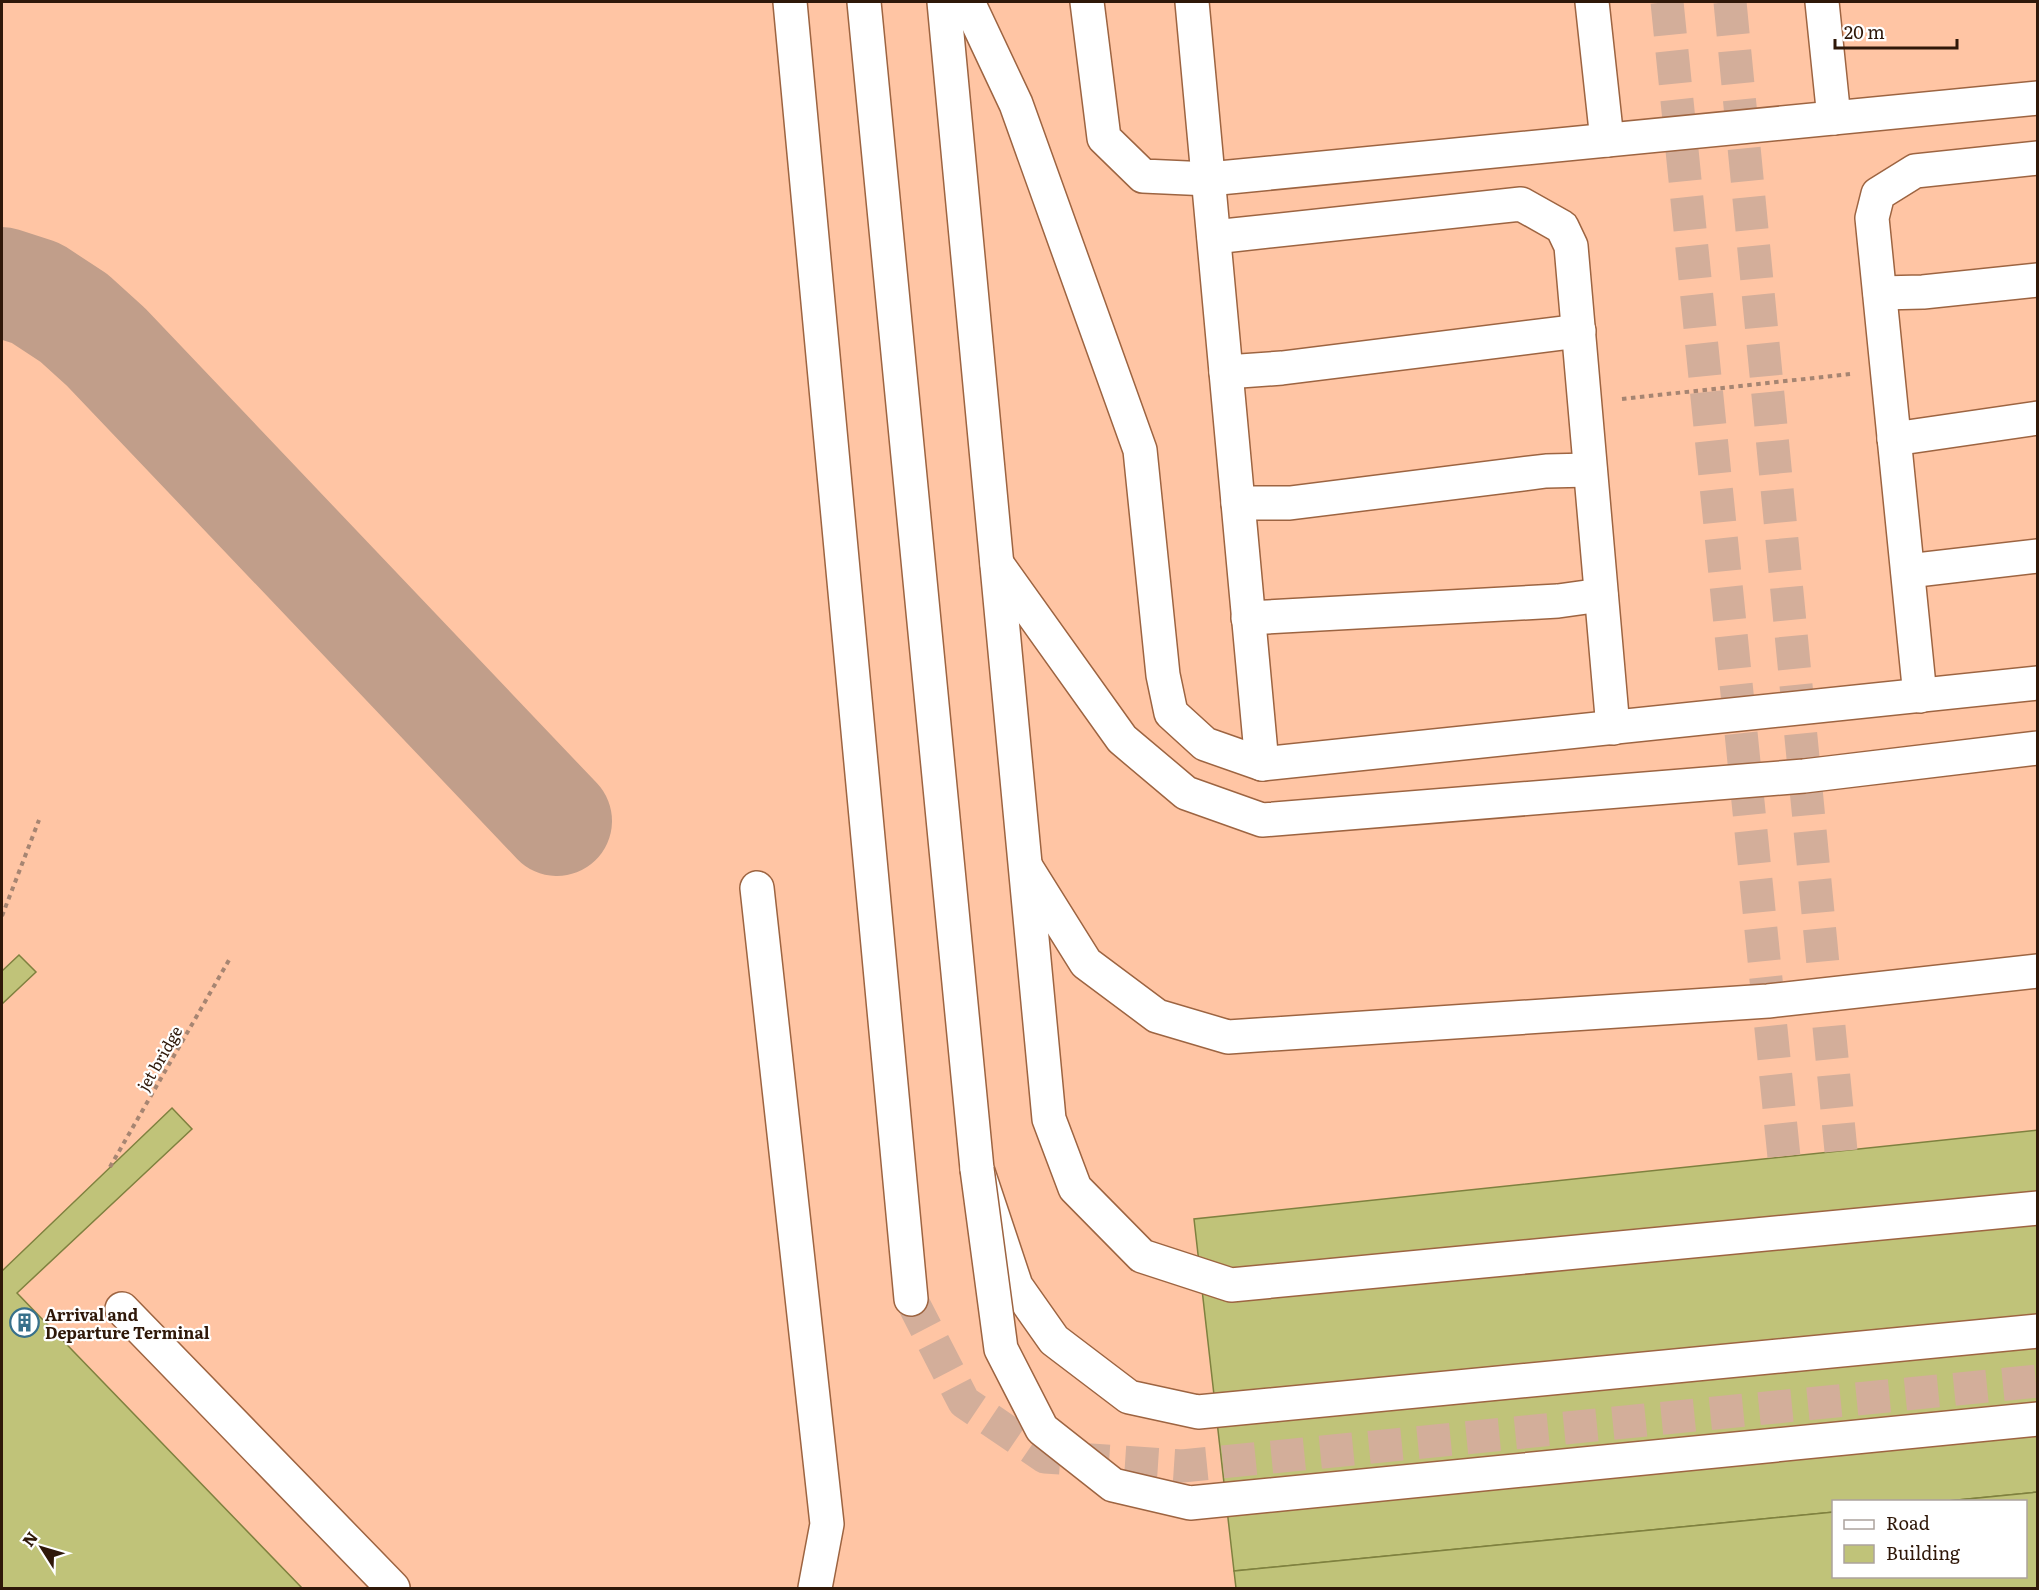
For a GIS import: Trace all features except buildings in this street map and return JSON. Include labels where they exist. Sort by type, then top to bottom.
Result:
[{"type":"main road","points":[[790,2],[911,1299]]},
{"type":"main road","points":[[864,2],[977,1169],[1001,1349],[1042,1429],[1113,1485],[1190,1503],[2037,1419]]},
{"type":"main road","points":[[944,2],[1049,1119],[1075,1188],[1142,1256],[1231,1285],[2037,1208]]},
{"type":"main road","points":[[968,2],[1016,104],[1140,450],[1163,675],[1171,713],[1205,744],[1262,764],[2037,683]]},
{"type":"main road","points":[[1088,2],[1104,138],[1143,176],[1209,179],[2037,98]]},
{"type":"main road","points":[[1192,2],[1262,764]]},
{"type":"main road","points":[[1592,2],[1606,140]]},
{"type":"main road","points":[[1822,2],[1834,118]]},
{"type":"main road","points":[[1920,696],[1872,218],[1878,194],[1914,171],[2037,158]]},
{"type":"main road","points":[[1214,237],[1521,204],[1562,228],[1571,246],[1613,728]]},
{"type":"main road","points":[[1880,293],[1923,292],[2037,280]]},
{"type":"main road","points":[[1226,372],[1282,368],[1579,331]]},
{"type":"main road","points":[[1894,439],[2037,418]]},
{"type":"main road","points":[[1238,503],[1290,503],[1546,471],[1590,470]]},
{"type":"main road","points":[[1908,571],[2037,556]]},
{"type":"main road","points":[[997,564],[1122,738],[1186,793],[1262,820],[1804,776],[2037,748]]},
{"type":"main road","points":[[1248,618],[1558,601],[1601,595]]},
{"type":"main road","points":[[1026,867],[1086,963],[1157,1016],[1228,1037],[1768,1001],[2037,971]]},
{"type":"main road","points":[[757,888],[827,1524],[815,1588]]},
{"type":"main road","points":[[977,1169],[1016,1286],[1054,1340],[1129,1397],[1198,1412],[2037,1331]]},
{"type":"main road","points":[[122,1309],[393,1588]]},
{"type":"path","points":[[1585,403],[1887,369]]},
{"type":"path","points":[[2,916],[39,820]]},
{"type":"path","name":"jet bridge","points":[[110,1167],[229,960]]},
{"type":"shaded area","points":[[2,2],[2037,2],[2037,1588],[2,1588]]},
{"type":"taxiway","points":[[2,282],[36,293],[74,318],[106,347],[557,821]]},
{"type":"tunnel","points":[[1667,2],[1784,1157]]},
{"type":"tunnel","points":[[1730,2],[1841,1151]]},
{"type":"tunnel","points":[[911,1299],[964,1402],[1045,1457],[1182,1466],[2038,1381]]},
{"type":"place","name":"Arrival and Departure Terminal","points":[[24,1323]]}]
